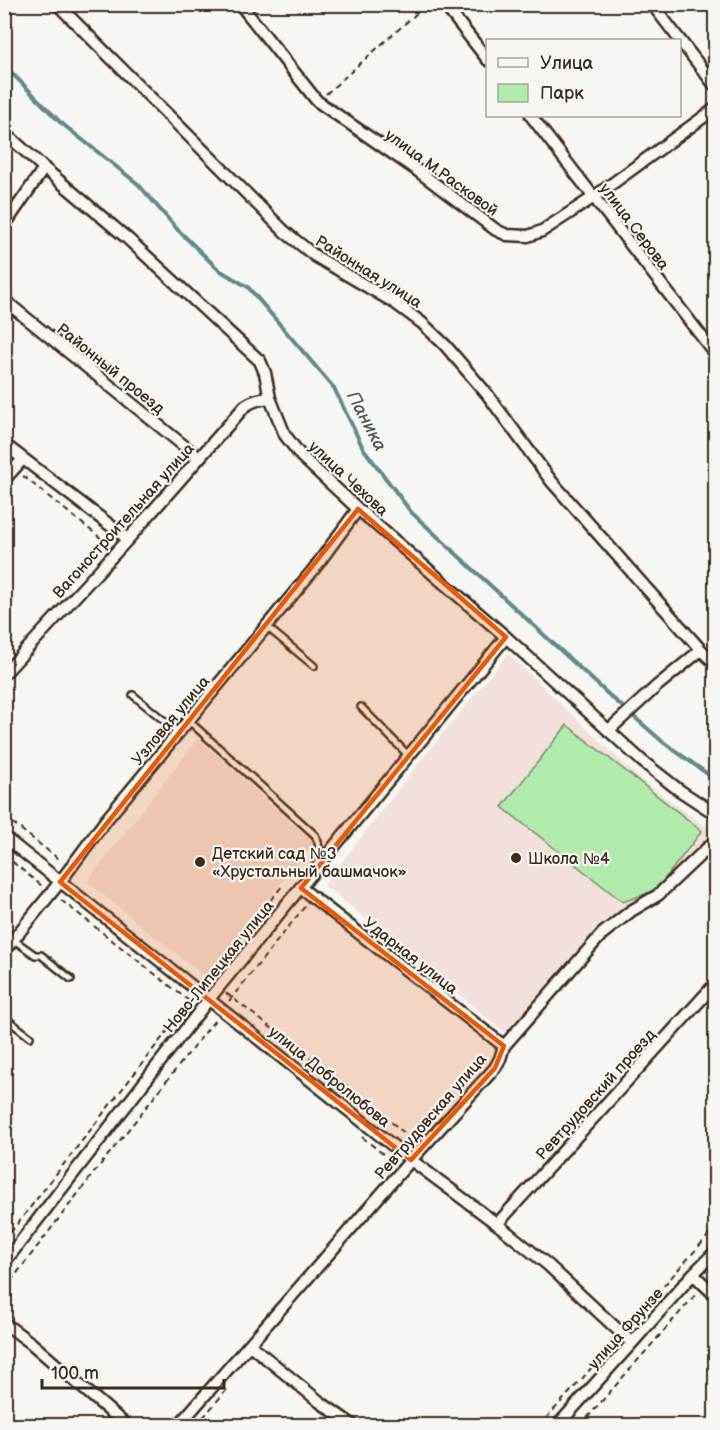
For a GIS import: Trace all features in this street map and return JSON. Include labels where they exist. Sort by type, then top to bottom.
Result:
[{"type":"street","name":"Районная улица","points":[[57,4],[291,237],[315,256],[395,303],[422,323],[445,345],[488,394],[552,482],[716,664]]},
{"type":"street","name":"улица М.Расковой","points":[[240,4],[317,102],[418,171],[496,230],[507,235],[528,236],[542,231],[716,108]]},
{"type":"street","points":[[444,4],[486,57]]},
{"type":"street","points":[[652,4],[679,39]]},
{"type":"street","points":[[681,42],[716,87]]},
{"type":"street","name":"улица Серова","points":[[532,117],[716,355]]},
{"type":"street","name":"улица Чехова","points":[[4,132],[128,239],[260,361],[270,398],[285,435],[301,456],[642,761],[679,790],[716,812]]},
{"type":"street","points":[[4,226],[44,168]]},
{"type":"street","name":"Районный проезд","points":[[4,300],[199,459]]},
{"type":"street","name":"Вагоностроительная улица","points":[[4,674],[128,539],[245,406],[252,401],[270,398]]},
{"type":"street","points":[[4,444],[128,539]]},
{"type":"street","points":[[4,480],[23,459]]},
{"type":"street","name":"Узловая улица","points":[[4,951],[106,820],[314,569],[358,509]]},
{"type":"street","name":"Ново-Липецкая улица","points":[[4,1263],[209,999],[506,637]]},
{"type":"street","points":[[609,730],[701,650]]},
{"type":"street","name":"улица Добролюбова","points":[[4,837],[411,1160],[548,1265],[632,1343]]},
{"type":"street","name":"Ревтрудовская улица","points":[[178,1425],[495,1068],[504,1046],[602,934],[631,911],[658,895],[716,840]]},
{"type":"street","name":"Ударная улица","points":[[301,888],[504,1046]]},
{"type":"street","name":"Ревтрудовский проезд","points":[[497,1224],[716,983]]},
{"type":"street","name":"улица Фрунзе","points":[[557,1425],[716,1251]]},
{"type":"street","points":[[693,1274],[716,1296]]},
{"type":"street","points":[[4,1323],[31,1343],[127,1425]]},
{"type":"street","points":[[250,1345],[320,1402],[354,1425]]},
{"type":"lane","points":[[267,627],[314,666]]},
{"type":"lane","points":[[133,694],[178,733]]},
{"type":"lane","points":[[361,707],[409,755]]},
{"type":"lane","points":[[189,721],[315,835],[322,862]]},
{"type":"lane","points":[[14,940],[35,955],[41,955],[71,979]]},
{"type":"lane","points":[[4,1017],[30,1037]]},
{"type":"path","points":[[317,102],[427,4]]},
{"type":"path","points":[[14,470],[117,551]]},
{"type":"path","points":[[4,816],[70,869]]},
{"type":"path","points":[[284,884],[207,976],[232,998],[355,1092],[422,1148]]},
{"type":"path","points":[[4,1290],[312,897]]},
{"type":"path","points":[[4,1241],[190,1002]]},
{"type":"path","points":[[580,1425],[704,1285]]},
{"type":"path","points":[[196,1425],[231,1385]]},
{"type":"highlighted area","points":[[358,509],[506,637],[301,888],[504,1046],[495,1068],[411,1160],[60,882]]},
{"type":"shaded area","name":"Школа №4","points":[[508,654],[639,778],[713,832],[654,894],[603,921],[505,1032],[324,885]]},
{"type":"shaded area","name":"Детский сад №3 «Хрустальный башмачок»","points":[[198,738],[314,843],[205,977],[87,882]]},
{"type":"green space","points":[[567,725],[702,831],[656,890],[623,902],[502,807]]},
{"type":"waterway","name":"Паника","points":[[4,65],[60,122],[138,184],[177,229],[219,270],[248,287],[334,388],[363,448],[411,512],[609,695],[663,742],[716,780]]},
{"type":"place","name":"Школа №4","points":[[516,858]]},
{"type":"place","name":"Детский сад №3 «Хрустальный башмачок»","points":[[200,862]]}]
